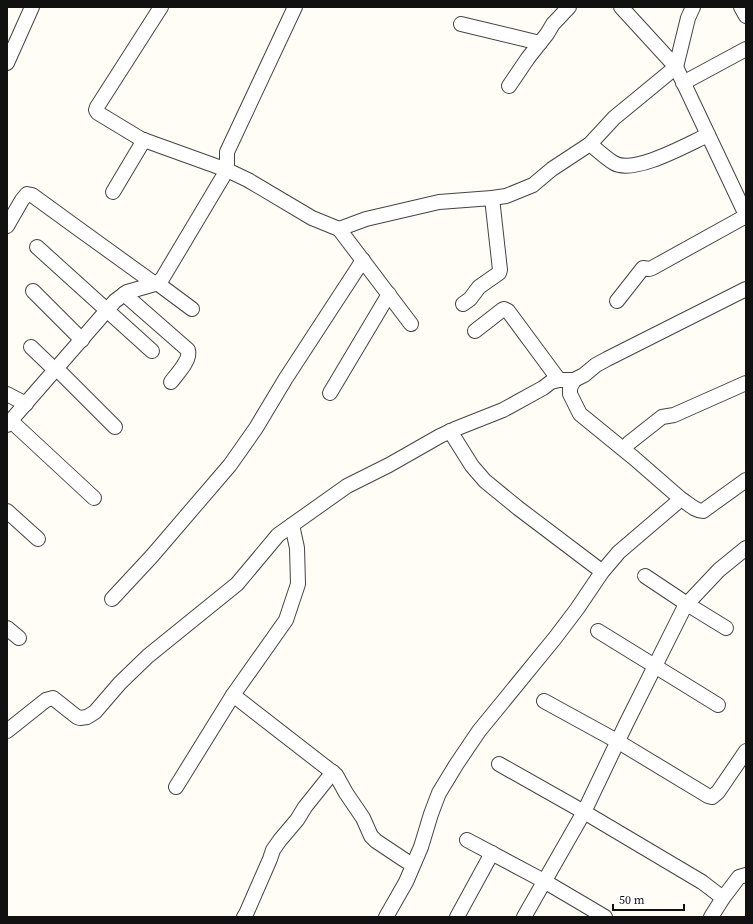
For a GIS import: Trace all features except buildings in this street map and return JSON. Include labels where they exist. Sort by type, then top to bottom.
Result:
[{"type":"street","points":[[7,63],[32,7]]},
{"type":"street","points":[[161,7],[96,107],[98,113],[144,140],[226,170],[248,180],[312,218],[340,229],[411,324]]},
{"type":"street","points":[[94,498],[9,423],[115,301],[127,292],[156,283],[162,279],[226,170],[227,152],[295,7]]},
{"type":"street","points":[[509,86],[553,24],[569,7]]},
{"type":"street","points":[[617,301],[643,268],[652,268],[746,216],[676,67],[621,7]]},
{"type":"street","points":[[340,229],[366,219],[439,202],[506,196],[533,184],[552,169],[590,144],[614,118],[676,67],[688,18],[693,7]]},
{"type":"street","points":[[741,7],[746,16]]},
{"type":"street","points":[[460,24],[540,43]]},
{"type":"street","points":[[684,82],[746,49]]},
{"type":"street","points":[[590,144],[615,164],[623,166],[637,165],[652,161],[708,135]]},
{"type":"street","points":[[113,192],[144,140]]},
{"type":"street","points":[[7,226],[22,200],[27,194],[32,194],[192,309]]},
{"type":"street","points":[[463,304],[470,299],[479,288],[499,273],[500,270],[492,198]]},
{"type":"street","points":[[37,247],[152,351]]},
{"type":"street","points":[[112,599],[152,556],[230,465],[256,428],[286,378],[363,260]]},
{"type":"street","points":[[7,731],[50,698],[53,698],[77,717],[87,718],[95,712],[120,683],[148,656],[237,584],[278,535],[347,486],[389,465],[450,431],[503,410],[552,382],[559,380],[574,380],[584,376],[596,365],[607,359],[746,289]]},
{"type":"street","points":[[33,290],[82,340]]},
{"type":"street","points":[[124,294],[188,350],[188,358],[171,382]]},
{"type":"street","points":[[330,392],[389,294]]},
{"type":"street","points":[[475,331],[502,310],[504,309],[508,311],[559,380]]},
{"type":"street","points":[[31,347],[56,369],[115,427]]},
{"type":"street","points":[[574,380],[570,388],[570,394],[580,414],[681,499],[688,502],[693,507],[700,511],[703,510],[746,480]]},
{"type":"street","points":[[629,443],[662,417],[674,415],[746,383]]},
{"type":"street","points":[[7,394],[26,404]]},
{"type":"street","points":[[450,431],[472,466],[485,480],[518,508],[596,567]]},
{"type":"street","points":[[386,917],[406,882],[421,847],[439,793],[479,731],[555,638],[602,572],[619,552],[681,499]]},
{"type":"street","points":[[7,511],[38,538]]},
{"type":"street","points":[[176,787],[233,695],[278,634],[286,620],[298,584],[297,548],[292,525]]},
{"type":"street","points":[[524,917],[584,812],[685,606],[719,570],[746,548]]},
{"type":"street","points":[[645,576],[726,628]]},
{"type":"street","points":[[7,628],[19,638]]},
{"type":"street","points":[[598,631],[718,705]]},
{"type":"street","points":[[233,695],[333,772],[363,818],[371,836],[406,861]]},
{"type":"street","points":[[544,701],[618,741],[712,797],[718,792],[746,751]]},
{"type":"street","points":[[499,764],[584,812],[702,882],[723,898]]},
{"type":"street","points":[[244,917],[273,850],[333,772]]},
{"type":"street","points":[[467,840],[544,881],[605,917]]},
{"type":"street","points":[[457,917],[492,852]]},
{"type":"street","points":[[711,917],[739,876],[746,875]]}]
